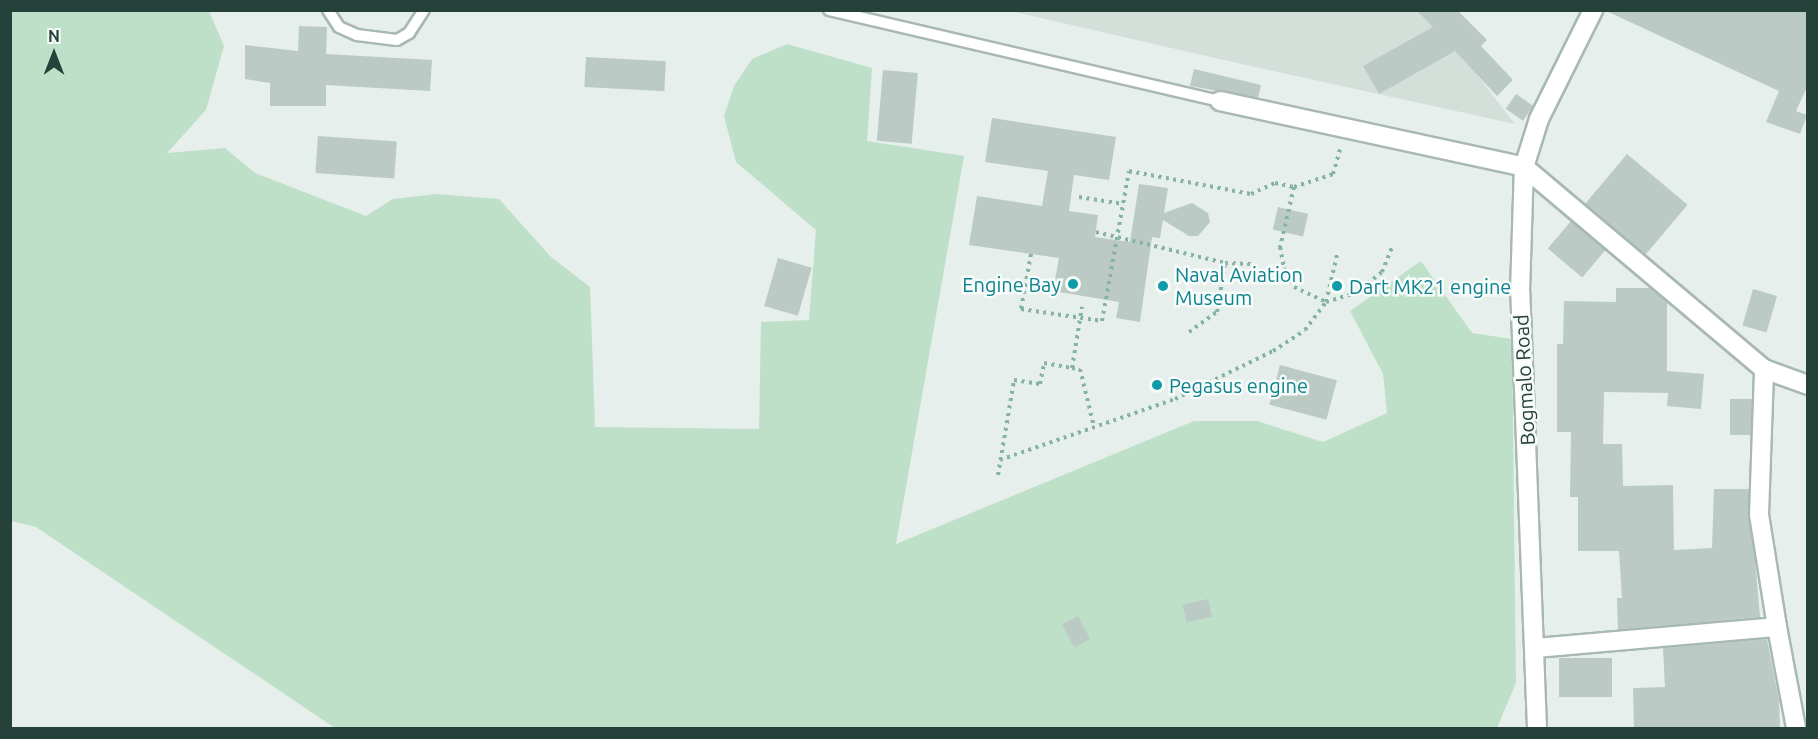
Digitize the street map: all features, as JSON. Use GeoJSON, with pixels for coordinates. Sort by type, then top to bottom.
{"type":"FeatureCollection","features":[{"type":"Feature","properties":{"kind":"street","name":"Bogmalo Road"},"geometry":{"type":"LineString","coordinates":[[1537,729],[1536,648],[1520,291],[1524,167],[1539,119],[1593,10]]}},
{"type":"Feature","properties":{"kind":"street"},"geometry":{"type":"LineString","coordinates":[[1220,101],[1524,167],[1764,369],[1808,385]]}},
{"type":"Feature","properties":{"kind":"street"},"geometry":{"type":"LineString","coordinates":[[1764,369],[1758,516],[1796,729]]}},
{"type":"Feature","properties":{"kind":"street"},"geometry":{"type":"LineString","coordinates":[[1536,648],[1777,627]]}},
{"type":"Feature","properties":{"kind":"lane"},"geometry":{"type":"LineString","coordinates":[[328,10],[339,27],[357,35],[397,39],[409,33],[424,10]]}},
{"type":"Feature","properties":{"kind":"lane"},"geometry":{"type":"LineString","coordinates":[[829,10],[1220,101]]}},
{"type":"Feature","properties":{"kind":"path"},"geometry":{"type":"LineString","coordinates":[[1030,254],[1021,309],[1102,321],[1129,171],[1251,194],[1275,183],[1294,187],[1333,174],[1346,128]]}},
{"type":"Feature","properties":{"kind":"path"},"geometry":{"type":"LineString","coordinates":[[1294,187],[1280,247],[1284,268],[1294,287],[1326,303],[1356,293],[1382,272],[1393,245]]}},
{"type":"Feature","properties":{"kind":"path"},"geometry":{"type":"LineString","coordinates":[[1079,197],[1123,204]]}},
{"type":"Feature","properties":{"kind":"path"},"geometry":{"type":"LineString","coordinates":[[1096,232],[1225,263],[1252,264]]}},
{"type":"Feature","properties":{"kind":"path"},"geometry":{"type":"LineString","coordinates":[[1000,459],[1175,399],[1273,351],[1305,330],[1326,303],[1338,251]]}},
{"type":"Feature","properties":{"kind":"path"},"geometry":{"type":"LineString","coordinates":[[1190,332],[1217,312],[1225,263]]}},
{"type":"Feature","properties":{"kind":"path"},"geometry":{"type":"LineString","coordinates":[[1072,368],[1082,307]]}},
{"type":"Feature","properties":{"kind":"path"},"geometry":{"type":"LineString","coordinates":[[998,475],[1014,380],[1040,384],[1044,363],[1080,369],[1094,427]]}},
{"type":"Feature","properties":{"kind":"shaded area"},"geometry":{"type":"Polygon","coordinates":[[[1010,11],[1428,11],[1515,124],[1237,63],[1010,11]]]}},
{"type":"Feature","properties":{"kind":"green space"},"geometry":{"type":"Polygon","coordinates":[[[11,11],[209,11],[224,46],[206,110],[167,153],[225,148],[255,173],[366,216],[393,199],[436,194],[499,199],[550,256],[590,287],[595,427],[759,429],[761,322],[809,320],[816,230],[736,162],[724,116],[734,86],[752,59],[787,44],[872,68],[867,141],[964,156],[896,544],[1194,421],[1257,421],[1323,442],[1387,413],[1383,374],[1350,311],[1421,261],[1472,333],[1512,339],[1516,683],[1497,728],[335,728],[36,527],[11,521],[11,11]]]}},
{"type":"Feature","properties":{"kind":"building"},"geometry":{"type":"Polygon","coordinates":[[[1416,10],[1457,10],[1487,40],[1481,46],[1513,80],[1497,96],[1455,51],[1379,94],[1363,66],[1433,27],[1416,10]]]}},
{"type":"Feature","properties":{"kind":"building"},"geometry":{"type":"Polygon","coordinates":[[[1604,10],[1808,10],[1808,85],[1796,111],[1807,115],[1800,134],[1766,122],[1779,91],[1604,10]]]}},
{"type":"Feature","properties":{"kind":"building"},"geometry":{"type":"Polygon","coordinates":[[[299,26],[327,27],[326,54],[432,60],[430,91],[326,85],[326,106],[270,106],[270,83],[245,79],[245,45],[298,51],[299,26]]]}},
{"type":"Feature","properties":{"kind":"building"},"geometry":{"type":"Polygon","coordinates":[[[586,57],[666,61],[664,91],[584,87],[586,57]]]}},
{"type":"Feature","properties":{"kind":"building"},"geometry":{"type":"Polygon","coordinates":[[[1194,69],[1261,85],[1258,98],[1190,86],[1194,69]]]}},
{"type":"Feature","properties":{"kind":"building"},"geometry":{"type":"Polygon","coordinates":[[[883,70],[918,73],[912,144],[877,141],[883,70]]]}},
{"type":"Feature","properties":{"kind":"building"},"geometry":{"type":"Polygon","coordinates":[[[1516,94],[1533,106],[1523,121],[1506,109],[1516,94]]]}},
{"type":"Feature","properties":{"kind":"building"},"geometry":{"type":"Polygon","coordinates":[[[992,118],[1116,137],[1109,180],[1074,175],[1069,211],[1098,215],[1095,237],[1130,242],[1139,184],[1168,188],[1164,213],[1192,203],[1208,213],[1210,222],[1198,236],[1189,236],[1163,220],[1160,238],[1152,237],[1140,322],[1116,318],[1119,302],[1053,291],[1059,258],[969,245],[977,196],[1042,206],[1048,171],[985,162],[992,118]]]}},
{"type":"Feature","properties":{"kind":"building"},"geometry":{"type":"Polygon","coordinates":[[[318,136],[397,142],[394,178],[315,173],[318,136]]]}},
{"type":"Feature","properties":{"kind":"building"},"geometry":{"type":"Polygon","coordinates":[[[1627,154],[1688,205],[1646,255],[1585,204],[1627,154]]]}},
{"type":"Feature","properties":{"kind":"building"},"geometry":{"type":"Polygon","coordinates":[[[1278,207],[1308,214],[1303,236],[1273,229],[1278,207]]]}},
{"type":"Feature","properties":{"kind":"building"},"geometry":{"type":"Polygon","coordinates":[[[1571,221],[1605,250],[1582,278],[1548,249],[1571,221]]]}},
{"type":"Feature","properties":{"kind":"building"},"geometry":{"type":"Polygon","coordinates":[[[778,258],[812,268],[798,316],[764,306],[778,258]]]}},
{"type":"Feature","properties":{"kind":"building"},"geometry":{"type":"Polygon","coordinates":[[[1616,288],[1650,288],[1667,302],[1667,371],[1704,374],[1701,409],[1667,406],[1668,393],[1604,392],[1603,444],[1622,444],[1623,486],[1673,485],[1674,550],[1712,548],[1714,489],[1749,489],[1760,617],[1618,630],[1617,598],[1622,598],[1619,551],[1578,551],[1578,497],[1570,497],[1571,432],[1557,432],[1557,344],[1563,344],[1564,301],[1616,302],[1616,288]]]}},
{"type":"Feature","properties":{"kind":"building"},"geometry":{"type":"Polygon","coordinates":[[[1753,289],[1777,296],[1767,332],[1743,326],[1753,289]]]}},
{"type":"Feature","properties":{"kind":"building"},"geometry":{"type":"Polygon","coordinates":[[[1280,365],[1337,380],[1326,420],[1269,405],[1280,365]]]}},
{"type":"Feature","properties":{"kind":"building"},"geometry":{"type":"Polygon","coordinates":[[[1730,399],[1752,399],[1752,435],[1730,435],[1730,399]]]}},
{"type":"Feature","properties":{"kind":"building"},"geometry":{"type":"Polygon","coordinates":[[[1208,599],[1212,617],[1187,622],[1183,605],[1208,599]]]}},
{"type":"Feature","properties":{"kind":"building"},"geometry":{"type":"Polygon","coordinates":[[[1078,616],[1090,639],[1074,647],[1062,624],[1078,616]]]}},
{"type":"Feature","properties":{"kind":"building"},"geometry":{"type":"Polygon","coordinates":[[[1767,639],[1779,700],[1780,729],[1634,729],[1633,688],[1665,687],[1663,648],[1767,639]]]}},
{"type":"Feature","properties":{"kind":"building"},"geometry":{"type":"Polygon","coordinates":[[[1559,658],[1612,658],[1612,697],[1559,697],[1559,658]]]}},
{"type":"Feature","properties":{"kind":"place","name":"Engine Bay"},"geometry":{"type":"Point","coordinates":[1073,284]}},
{"type":"Feature","properties":{"kind":"place","name":"Naval Aviation Museum"},"geometry":{"type":"Point","coordinates":[1163,286]}},
{"type":"Feature","properties":{"kind":"place","name":"Dart MK21 engine"},"geometry":{"type":"Point","coordinates":[1337,286]}},
{"type":"Feature","properties":{"kind":"place","name":"Pegasus engine"},"geometry":{"type":"Point","coordinates":[1157,385]}}]}
